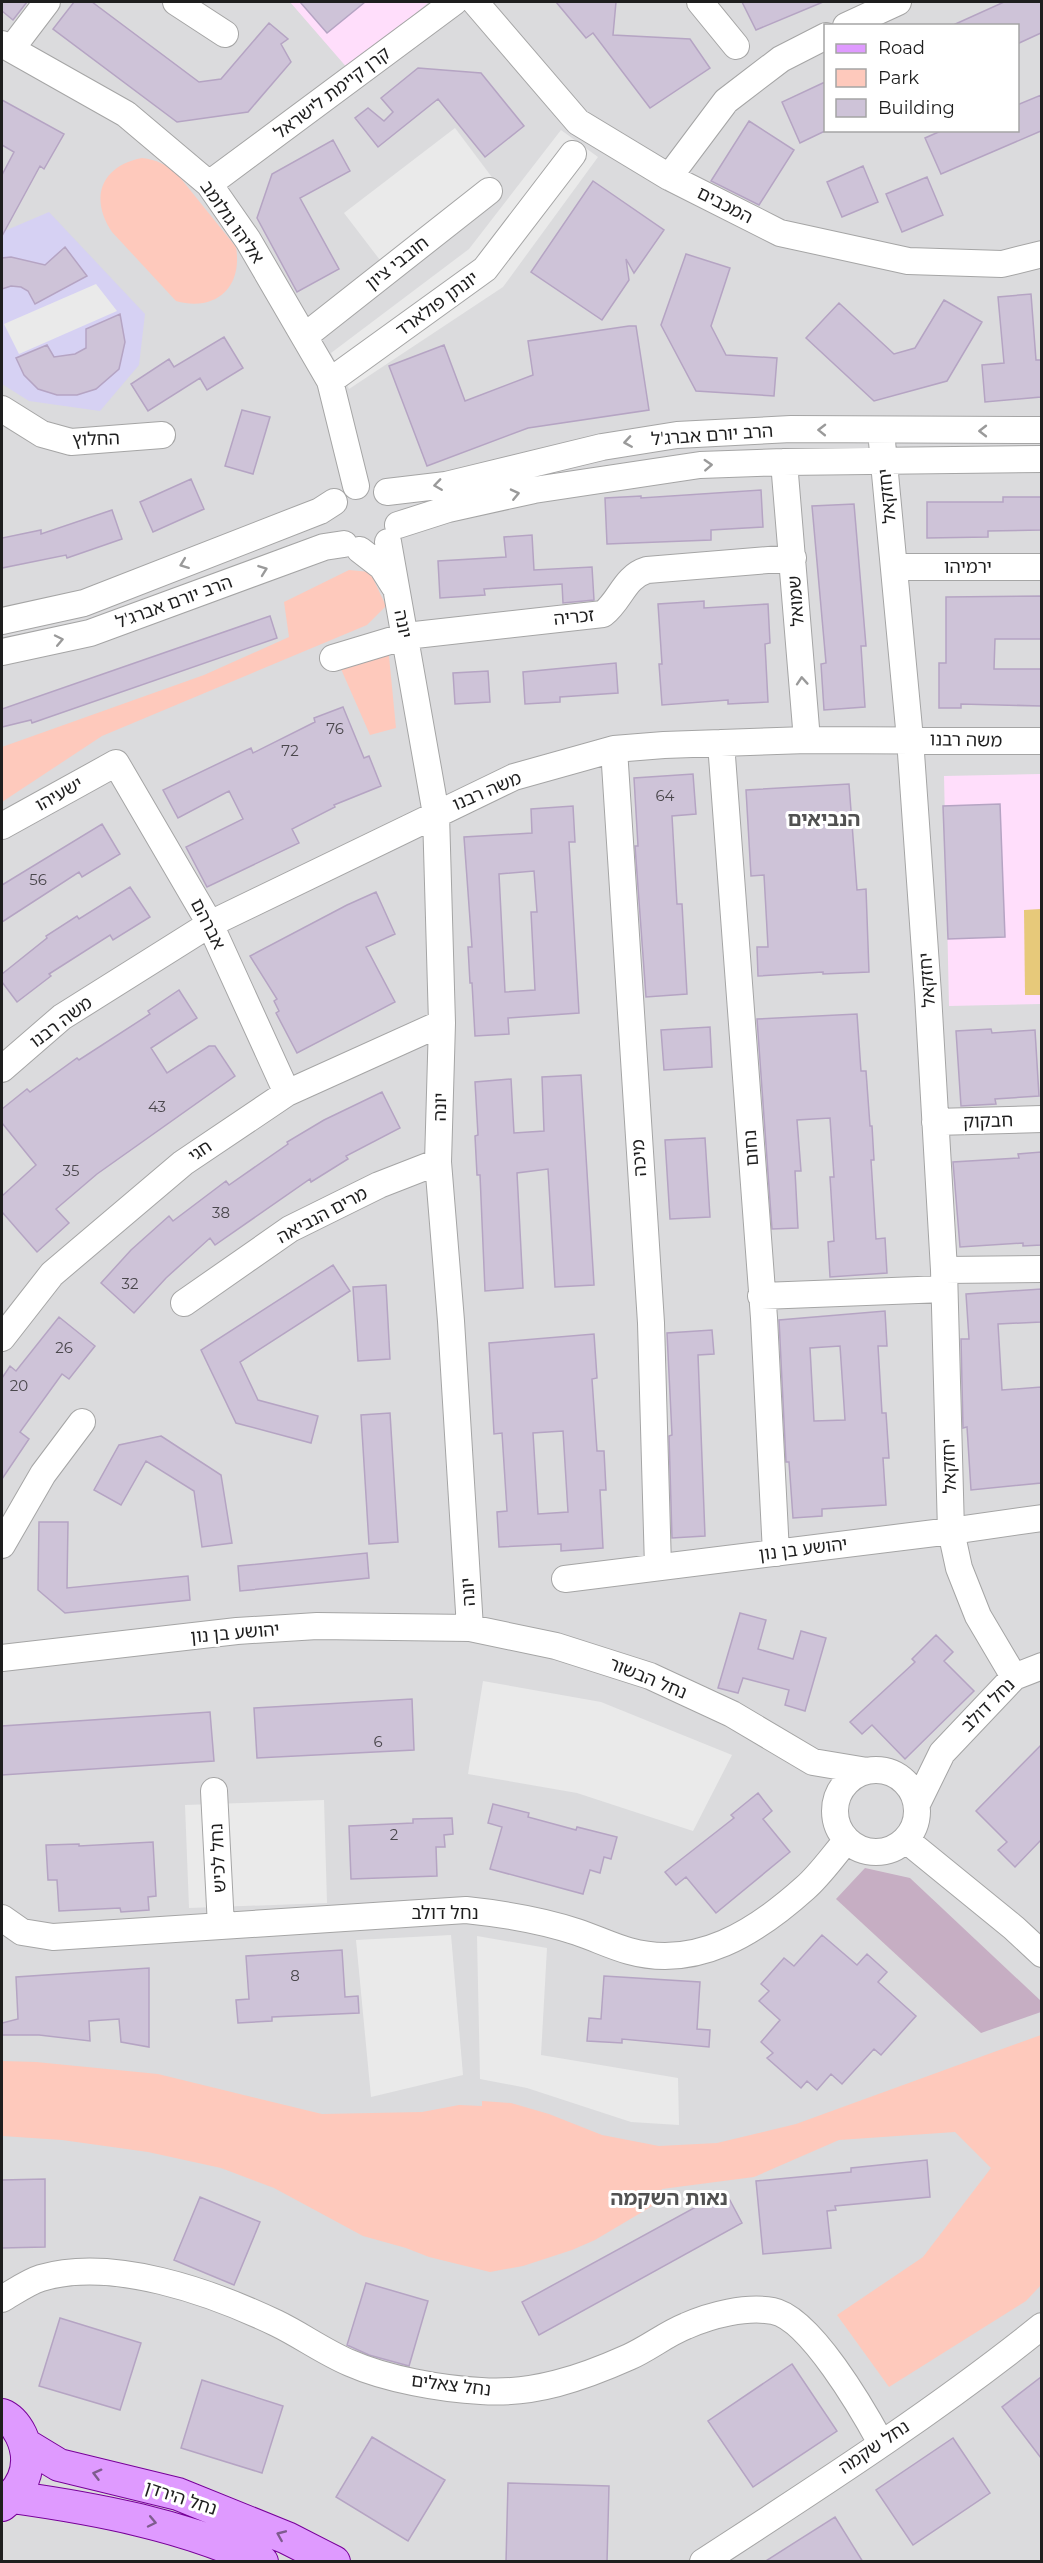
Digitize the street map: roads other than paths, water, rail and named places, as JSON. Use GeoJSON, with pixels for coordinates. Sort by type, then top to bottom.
{"type":"FeatureCollection","features":[{"type":"Feature","properties":{"kind":"main road"},"geometry":{"type":"LineString","coordinates":[[3,2411],[18,2429],[26,2445],[28,2459],[26,2473],[10,2504]]}},
{"type":"Feature","properties":{"kind":"main road","name":"נחל הירדן"},"geometry":{"type":"LineString","coordinates":[[26,2445],[59,2465],[178,2494],[287,2538],[334,2562]]}},
{"type":"Feature","properties":{"kind":"main road","name":"נחל הירדן"},"geometry":{"type":"LineString","coordinates":[[10,2504],[96,2510],[168,2526],[229,2546],[262,2562]]}},
{"type":"Feature","properties":{"kind":"street"},"geometry":{"type":"LineString","coordinates":[[7,46],[47,2]]}},
{"type":"Feature","properties":{"kind":"street"},"geometry":{"type":"LineString","coordinates":[[176,2],[225,34]]}},
{"type":"Feature","properties":{"kind":"street","name":"קרן קיימת לישראל"},"geometry":{"type":"LineString","coordinates":[[209,184],[454,2]]}},
{"type":"Feature","properties":{"kind":"street","name":"המכבים"},"geometry":{"type":"LineString","coordinates":[[475,2],[578,122],[669,177],[780,233],[908,261],[1002,264],[1018,262],[1041,254]]}},
{"type":"Feature","properties":{"kind":"street"},"geometry":{"type":"LineString","coordinates":[[700,2],[736,46]]}},
{"type":"Feature","properties":{"kind":"street"},"geometry":{"type":"LineString","coordinates":[[856,14],[898,2]]}},
{"type":"Feature","properties":{"kind":"street"},"geometry":{"type":"LineString","coordinates":[[669,177],[726,101],[781,59],[824,37]]}},
{"type":"Feature","properties":{"kind":"street","name":"אליהו גולומב"},"geometry":{"type":"LineString","coordinates":[[7,46],[126,114],[209,184],[248,240],[330,381],[356,486]]}},
{"type":"Feature","properties":{"kind":"street","name":"יונתן פולארד"},"geometry":{"type":"LineString","coordinates":[[330,381],[485,269],[573,154]]}},
{"type":"Feature","properties":{"kind":"street","name":"חובבי ציון"},"geometry":{"type":"LineString","coordinates":[[305,336],[489,191]]}},
{"type":"Feature","properties":{"kind":"street","name":"החלוץ"},"geometry":{"type":"LineString","coordinates":[[2,409],[42,434],[71,442],[162,435]]}},
{"type":"Feature","properties":{"kind":"street","name":"הרב יורם אברג'ל"},"geometry":{"type":"LineString","coordinates":[[387,492],[446,485],[569,454],[677,435],[791,429],[1041,430]]}},
{"type":"Feature","properties":{"kind":"street","name":"יחזקאל"},"geometry":{"type":"LineString","coordinates":[[881,431],[910,739],[935,1122],[944,1280],[951,1531],[959,1568],[978,1616],[1014,1677]]}},
{"type":"Feature","properties":{"kind":"street","name":"הרב יורם אברג'ל"},"geometry":{"type":"LineString","coordinates":[[393,534],[448,509],[534,490],[700,465],[1041,459]]}},
{"type":"Feature","properties":{"kind":"street","name":"שמואל"},"geometry":{"type":"LineString","coordinates":[[784,462],[807,740]]}},
{"type":"Feature","properties":{"kind":"street"},"geometry":{"type":"LineString","coordinates":[[366,484],[387,492],[396,508],[393,534],[373,550],[352,547],[335,534],[331,514],[334,502],[346,490],[366,484]]}},
{"type":"Feature","properties":{"kind":"street","name":"הרב יורם אברג'ל"},"geometry":{"type":"LineString","coordinates":[[2,621],[84,603],[321,511],[334,502]]}},
{"type":"Feature","properties":{"kind":"street","name":"יונה"},"geometry":{"type":"LineString","coordinates":[[393,534],[396,588],[436,814],[442,1023],[438,1162],[451,1321],[470,1628]]}},
{"type":"Feature","properties":{"kind":"street","name":"הרב יורם אברג'ל"},"geometry":{"type":"LineString","coordinates":[[2,652],[90,633],[324,547],[352,547]]}},
{"type":"Feature","properties":{"kind":"street","name":"יונה"},"geometry":{"type":"LineString","coordinates":[[352,547],[382,567],[396,588]]}},
{"type":"Feature","properties":{"kind":"street","name":"זכריה"},"geometry":{"type":"LineString","coordinates":[[406,636],[603,614],[614,605],[627,582],[636,573],[648,570],[793,558]]}},
{"type":"Feature","properties":{"kind":"street","name":"ירמיהו"},"geometry":{"type":"LineString","coordinates":[[894,567],[1041,567]]}},
{"type":"Feature","properties":{"kind":"street"},"geometry":{"type":"LineString","coordinates":[[333,658],[406,636]]}},
{"type":"Feature","properties":{"kind":"street","name":"משה רבנו"},"geometry":{"type":"LineString","coordinates":[[2,1069],[62,1017],[210,924],[514,777],[614,749],[807,740],[1041,741]]}},
{"type":"Feature","properties":{"kind":"street","name":"נחום"},"geometry":{"type":"LineString","coordinates":[[720,743],[761,1296],[776,1553]]}},
{"type":"Feature","properties":{"kind":"street","name":"מיכה"},"geometry":{"type":"LineString","coordinates":[[614,749],[651,1323],[658,1567]]}},
{"type":"Feature","properties":{"kind":"street","name":"ישעיהו"},"geometry":{"type":"LineString","coordinates":[[2,826],[116,763]]}},
{"type":"Feature","properties":{"kind":"street","name":"אברהם"},"geometry":{"type":"LineString","coordinates":[[116,763],[210,924],[287,1093]]}},
{"type":"Feature","properties":{"kind":"street","name":"חגי"},"geometry":{"type":"LineString","coordinates":[[2,1338],[52,1274],[183,1163],[287,1093],[442,1023]]}},
{"type":"Feature","properties":{"kind":"street","name":"חבקוק"},"geometry":{"type":"LineString","coordinates":[[935,1122],[1041,1119]]}},
{"type":"Feature","properties":{"kind":"street","name":"מרים הנביאה"},"geometry":{"type":"LineString","coordinates":[[184,1303],[290,1229],[379,1185],[438,1162]]}},
{"type":"Feature","properties":{"kind":"street"},"geometry":{"type":"LineString","coordinates":[[761,1296],[1041,1269]]}},
{"type":"Feature","properties":{"kind":"street"},"geometry":{"type":"LineString","coordinates":[[2,1545],[43,1474],[82,1422]]}},
{"type":"Feature","properties":{"kind":"street","name":"יהושע בן נון"},"geometry":{"type":"LineString","coordinates":[[565,1579],[1041,1518]]}},
{"type":"Feature","properties":{"kind":"street","name":"יהושע בן נון"},"geometry":{"type":"LineString","coordinates":[[2,1658],[225,1633],[316,1626],[470,1628]]}},
{"type":"Feature","properties":{"kind":"street","name":"נחל הבשור"},"geometry":{"type":"LineString","coordinates":[[470,1628],[556,1646],[651,1676],[732,1714],[813,1762],[867,1771]]}},
{"type":"Feature","properties":{"kind":"street","name":"נחל דולב"},"geometry":{"type":"LineString","coordinates":[[917,1804],[942,1753],[1014,1677],[1041,1666]]}},
{"type":"Feature","properties":{"kind":"street","name":"נחל דולב"},"geometry":{"type":"LineString","coordinates":[[893,1774],[942,1753]]}},
{"type":"Feature","properties":{"kind":"street","name":"נחל הבשור"},"geometry":{"type":"LineString","coordinates":[[813,1762],[836,1802]]}},
{"type":"Feature","properties":{"kind":"street"},"geometry":{"type":"LineString","coordinates":[[881,1770],[893,1774],[908,1785],[917,1804],[915,1824],[906,1840],[893,1848],[881,1852],[868,1852],[857,1848],[847,1840],[835,1820],[836,1802],[847,1782],[867,1771],[881,1770]]}},
{"type":"Feature","properties":{"kind":"street","name":"נחל לכיש"},"geometry":{"type":"LineString","coordinates":[[214,1791],[221,1926]]}},
{"type":"Feature","properties":{"kind":"street","name":"נחל דולב"},"geometry":{"type":"LineString","coordinates":[[2,1918],[22,1932],[53,1937],[466,1910],[517,1916],[576,1932],[630,1951],[674,1956],[711,1950],[753,1928],[806,1888],[847,1840]]}},
{"type":"Feature","properties":{"kind":"street"},"geometry":{"type":"LineString","coordinates":[[906,1840],[1014,1928],[1041,1954]]}},
{"type":"Feature","properties":{"kind":"street","name":"נחל צאלים"},"geometry":{"type":"LineString","coordinates":[[2,2299],[40,2278],[100,2271],[147,2276],[240,2307],[276,2323],[350,2363],[393,2378],[481,2392],[530,2390],[575,2379],[631,2356],[686,2326],[729,2312],[773,2311],[790,2317],[804,2331],[832,2366],[881,2443]]}},
{"type":"Feature","properties":{"kind":"street","name":"נחל שקמה"},"geometry":{"type":"LineString","coordinates":[[703,2562],[992,2366],[1041,2326]]}},
{"type":"Feature","properties":{"kind":"district","name":"הנביאים"},"geometry":{"type":"Point","coordinates":[824,819]}},
{"type":"Feature","properties":{"kind":"district","name":"נאות השקמה"},"geometry":{"type":"Point","coordinates":[669,2198]}}]}
